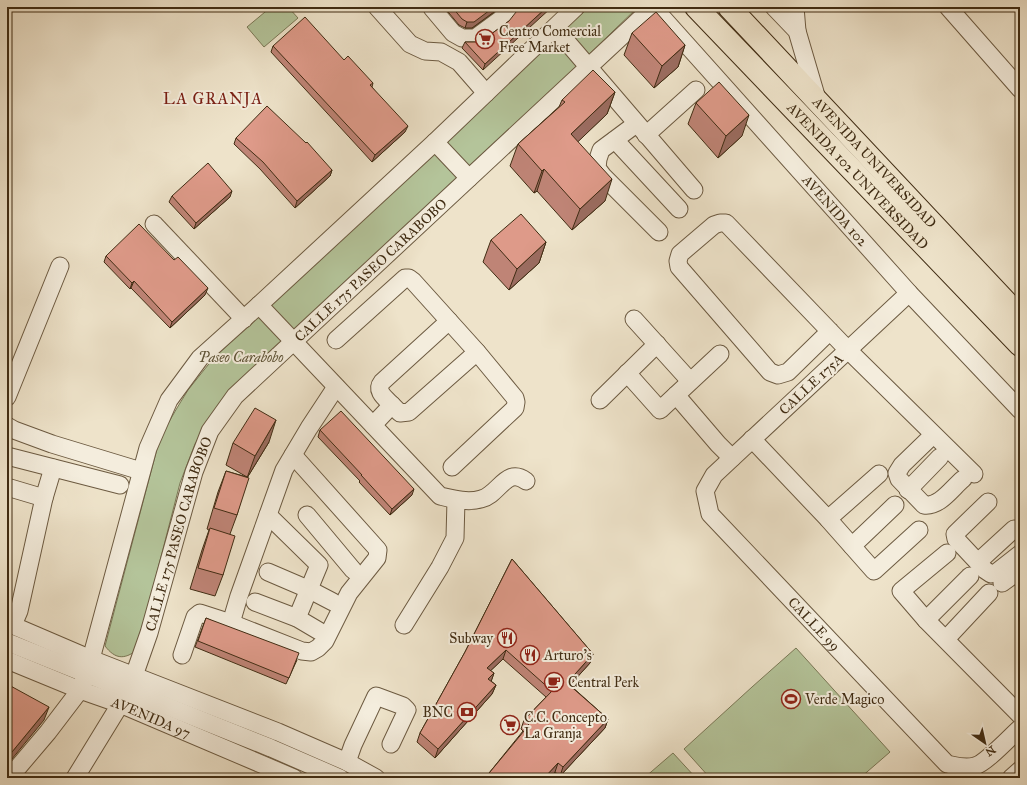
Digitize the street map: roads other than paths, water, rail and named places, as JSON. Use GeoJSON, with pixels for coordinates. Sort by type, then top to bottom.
{"type":"FeatureCollection","features":[{"type":"Feature","properties":{"kind":"main road","name":"AVENIDA 102 UNIVERSIDAD"},"geometry":{"type":"LineString","coordinates":[[696,7],[1020,346]]}},
{"type":"Feature","properties":{"kind":"main road","name":"AVENIDA UNIVERSIDAD"},"geometry":{"type":"LineString","coordinates":[[729,7],[1020,317]]}},
{"type":"Feature","properties":{"kind":"street"},"geometry":{"type":"LineString","coordinates":[[377,7],[410,44],[425,51],[442,52],[459,62],[486,93]]}},
{"type":"Feature","properties":{"kind":"street"},"geometry":{"type":"LineString","coordinates":[[432,8],[453,33],[462,38],[475,38],[501,19],[511,7]]}},
{"type":"Feature","properties":{"kind":"street"},"geometry":{"type":"LineString","coordinates":[[9,778],[48,732],[80,690],[89,667],[148,448],[169,400],[200,358],[434,142],[576,7]]}},
{"type":"Feature","properties":{"kind":"street","name":"CALLE 175 PASEO CARABOBO"},"geometry":{"type":"LineString","coordinates":[[75,778],[127,690],[149,633],[194,472],[210,431],[235,396],[653,7]]}},
{"type":"Feature","properties":{"kind":"street","name":"AVENIDA 102"},"geometry":{"type":"LineString","coordinates":[[653,7],[909,293],[1020,410]]}},
{"type":"Feature","properties":{"kind":"street"},"geometry":{"type":"LineString","coordinates":[[774,7],[797,31]]}},
{"type":"Feature","properties":{"kind":"street"},"geometry":{"type":"LineString","coordinates":[[796,7],[797,31],[818,101]]}},
{"type":"Feature","properties":{"kind":"street"},"geometry":{"type":"LineString","coordinates":[[948,7],[1020,89]]}},
{"type":"Feature","properties":{"kind":"street"},"geometry":{"type":"LineString","coordinates":[[555,28],[694,190]]}},
{"type":"Feature","properties":{"kind":"street"},"geometry":{"type":"LineString","coordinates":[[659,232],[602,176],[597,168],[598,160],[601,150],[615,140],[641,129],[696,90]]}},
{"type":"Feature","properties":{"kind":"street"},"geometry":{"type":"LineString","coordinates":[[615,140],[679,209]]}},
{"type":"Feature","properties":{"kind":"street"},"geometry":{"type":"LineString","coordinates":[[434,142],[469,178]]}},
{"type":"Feature","properties":{"kind":"street"},"geometry":{"type":"LineString","coordinates":[[830,331],[788,372],[778,375],[770,372],[679,268],[678,261],[680,254],[714,226],[720,223],[726,223],[830,331],[848,350],[933,434],[968,476],[936,503],[930,506],[924,505],[908,490],[899,479],[897,473],[902,465],[933,434]]}},
{"type":"Feature","properties":{"kind":"street"},"geometry":{"type":"LineString","coordinates":[[154,224],[244,319]]}},
{"type":"Feature","properties":{"kind":"street"},"geometry":{"type":"LineString","coordinates":[[7,397],[60,266]]}},
{"type":"Feature","properties":{"kind":"street"},"geometry":{"type":"LineString","coordinates":[[336,340],[405,278],[409,278],[413,281],[477,352],[515,398],[516,402],[515,408],[452,467]]}},
{"type":"Feature","properties":{"kind":"street","name":"CALLE 175A"},"geometry":{"type":"LineString","coordinates":[[714,475],[909,293]]}},
{"type":"Feature","properties":{"kind":"street"},"geometry":{"type":"LineString","coordinates":[[259,305],[373,425],[448,498],[455,538],[440,567],[404,625]]}},
{"type":"Feature","properties":{"kind":"street"},"geometry":{"type":"LineString","coordinates":[[634,319],[690,381]]}},
{"type":"Feature","properties":{"kind":"street"},"geometry":{"type":"LineString","coordinates":[[449,321],[382,382],[379,386],[379,391],[400,413],[409,412],[477,352]]}},
{"type":"Feature","properties":{"kind":"street"},"geometry":{"type":"LineString","coordinates":[[600,400],[657,344]]}},
{"type":"Feature","properties":{"kind":"street"},"geometry":{"type":"LineString","coordinates":[[627,373],[660,410],[720,354]]}},
{"type":"Feature","properties":{"kind":"street"},"geometry":{"type":"LineString","coordinates":[[231,623],[239,596],[284,470],[336,387]]}},
{"type":"Feature","properties":{"kind":"street"},"geometry":{"type":"LineString","coordinates":[[676,395],[732,458]]}},
{"type":"Feature","properties":{"kind":"street"},"geometry":{"type":"LineString","coordinates":[[373,425],[392,405]]}},
{"type":"Feature","properties":{"kind":"street"},"geometry":{"type":"LineString","coordinates":[[7,426],[52,444],[142,471]]}},
{"type":"Feature","properties":{"kind":"street"},"geometry":{"type":"LineString","coordinates":[[752,439],[828,519],[874,571],[919,530]]}},
{"type":"Feature","properties":{"kind":"street"},"geometry":{"type":"LineString","coordinates":[[182,654],[194,617],[200,613],[231,623],[302,651],[311,652],[325,641],[349,593],[378,558],[378,550],[293,455]]}},
{"type":"Feature","properties":{"kind":"street"},"geometry":{"type":"LineString","coordinates":[[7,456],[120,485]]}},
{"type":"Feature","properties":{"kind":"street"},"geometry":{"type":"LineString","coordinates":[[908,490],[940,457]]}},
{"type":"Feature","properties":{"kind":"street"},"geometry":{"type":"LineString","coordinates":[[53,468],[44,498],[19,611],[10,624],[89,667],[127,690],[340,778]]}},
{"type":"Feature","properties":{"kind":"street"},"geometry":{"type":"LineString","coordinates":[[828,519],[879,474]]}},
{"type":"Feature","properties":{"kind":"street","name":"CALLE 99"},"geometry":{"type":"LineString","coordinates":[[714,475],[705,491],[710,514],[947,764],[962,767],[975,766],[987,758],[1020,728]]}},
{"type":"Feature","properties":{"kind":"street"},"geometry":{"type":"LineString","coordinates":[[448,498],[482,499],[489,496],[508,479],[514,476],[520,477],[526,481]]}},
{"type":"Feature","properties":{"kind":"street"},"geometry":{"type":"LineString","coordinates":[[7,487],[44,498]]}},
{"type":"Feature","properties":{"kind":"street"},"geometry":{"type":"LineString","coordinates":[[974,569],[956,539],[955,534],[988,502]]}},
{"type":"Feature","properties":{"kind":"street"},"geometry":{"type":"LineString","coordinates":[[852,546],[895,505]]}},
{"type":"Feature","properties":{"kind":"street"},"geometry":{"type":"LineString","coordinates":[[268,515],[319,565]]}},
{"type":"Feature","properties":{"kind":"street"},"geometry":{"type":"LineString","coordinates":[[307,516],[353,570]]}},
{"type":"Feature","properties":{"kind":"street"},"geometry":{"type":"LineString","coordinates":[[926,620],[1014,529]]}},
{"type":"Feature","properties":{"kind":"street"},"geometry":{"type":"LineString","coordinates":[[297,618],[310,590],[319,565],[333,547]]}},
{"type":"Feature","properties":{"kind":"street"},"geometry":{"type":"LineString","coordinates":[[947,553],[901,591],[926,620],[1020,715]]}},
{"type":"Feature","properties":{"kind":"street"},"geometry":{"type":"LineString","coordinates":[[974,569],[985,570],[991,574],[997,572],[1020,554]]}},
{"type":"Feature","properties":{"kind":"street"},"geometry":{"type":"LineString","coordinates":[[946,639],[996,588],[1020,570]]}},
{"type":"Feature","properties":{"kind":"street"},"geometry":{"type":"LineString","coordinates":[[268,572],[310,590],[333,602]]}},
{"type":"Feature","properties":{"kind":"street"},"geometry":{"type":"LineString","coordinates":[[255,602],[297,618],[319,630]]}},
{"type":"Feature","properties":{"kind":"street"},"geometry":{"type":"LineString","coordinates":[[7,642],[89,667]]}},
{"type":"Feature","properties":{"kind":"street","name":"AVENIDA 97"},"geometry":{"type":"LineString","coordinates":[[7,660],[80,690],[127,690],[294,778]]}},
{"type":"Feature","properties":{"kind":"street"},"geometry":{"type":"LineString","coordinates":[[127,690],[278,732],[347,762],[376,778]]}},
{"type":"Feature","properties":{"kind":"street"},"geometry":{"type":"LineString","coordinates":[[347,762],[353,745],[376,696],[403,706],[407,710],[392,744]]}},
{"type":"Feature","properties":{"kind":"street"},"geometry":{"type":"LineString","coordinates":[[1011,778],[1020,770]]}},
{"type":"Feature","properties":{"kind":"place","name":"Centro Comercial Free Market"},"geometry":{"type":"Point","coordinates":[485,39]}},
{"type":"Feature","properties":{"kind":"place","name":"Subway"},"geometry":{"type":"Point","coordinates":[507,638]}},
{"type":"Feature","properties":{"kind":"place","name":"Arturo's"},"geometry":{"type":"Point","coordinates":[530,655]}},
{"type":"Feature","properties":{"kind":"place","name":"Central Perk"},"geometry":{"type":"Point","coordinates":[554,682]}},
{"type":"Feature","properties":{"kind":"place","name":"Verde Magico"},"geometry":{"type":"Point","coordinates":[791,699]}},
{"type":"Feature","properties":{"kind":"place","name":"BNC"},"geometry":{"type":"Point","coordinates":[467,712]}},
{"type":"Feature","properties":{"kind":"place","name":"C.C. Concepto La Granja"},"geometry":{"type":"Point","coordinates":[510,725]}},
{"type":"Feature","properties":{"kind":"district","name":"LA GRANJA"},"geometry":{"type":"Point","coordinates":[213,98]}},
{"type":"Feature","properties":{"kind":"park label","name":"Paseo Carabobo"},"geometry":{"type":"Point","coordinates":[241,357]}}]}
